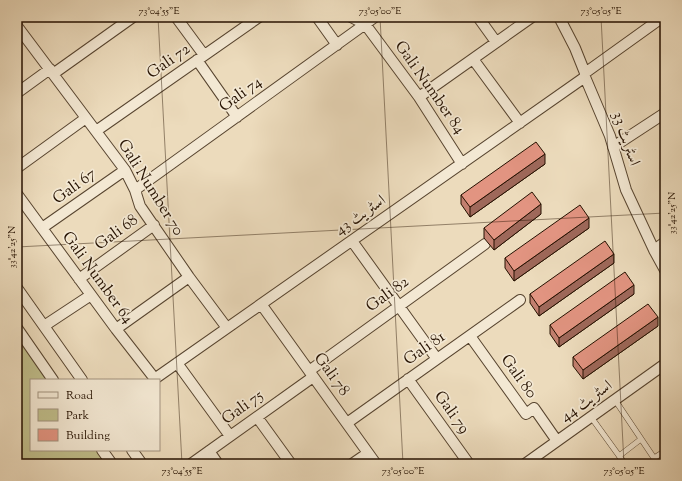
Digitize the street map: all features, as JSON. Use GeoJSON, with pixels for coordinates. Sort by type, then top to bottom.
{"type":"FeatureCollection","features":[{"type":"Feature","properties":{"kind":"street"},"geometry":{"type":"LineString","coordinates":[[17,93],[133,17]]}},
{"type":"Feature","properties":{"kind":"street"},"geometry":{"type":"LineString","coordinates":[[176,17],[237,117]]}},
{"type":"Feature","properties":{"kind":"street","name":"Gali 72"},"geometry":{"type":"LineString","coordinates":[[96,131],[259,17]]}},
{"type":"Feature","properties":{"kind":"street"},"geometry":{"type":"LineString","coordinates":[[317,17],[336,45]]}},
{"type":"Feature","properties":{"kind":"street","name":"Gali Number 84"},"geometry":{"type":"LineString","coordinates":[[351,17],[365,24],[419,97],[462,164]]}},
{"type":"Feature","properties":{"kind":"street","name":"Gali 74"},"geometry":{"type":"LineString","coordinates":[[135,190],[375,17]]}},
{"type":"Feature","properties":{"kind":"street"},"geometry":{"type":"LineString","coordinates":[[478,17],[496,42]]}},
{"type":"Feature","properties":{"kind":"street"},"geometry":{"type":"LineString","coordinates":[[419,97],[532,17]]}},
{"type":"Feature","properties":{"kind":"street","name":"اسٹریٹ 33"},"geometry":{"type":"LineString","coordinates":[[559,17],[575,48],[610,136],[626,190],[665,270]]}},
{"type":"Feature","properties":{"kind":"street","name":"اسٹریٹ 43"},"geometry":{"type":"LineString","coordinates":[[155,379],[520,123],[663,17]]}},
{"type":"Feature","properties":{"kind":"street","name":"Gali Number 70"},"geometry":{"type":"LineString","coordinates":[[17,26],[125,170],[135,190],[140,206],[189,277],[227,328]]}},
{"type":"Feature","properties":{"kind":"street"},"geometry":{"type":"LineString","coordinates":[[473,59],[520,123]]}},
{"type":"Feature","properties":{"kind":"street"},"geometry":{"type":"LineString","coordinates":[[613,147],[665,113]]}},
{"type":"Feature","properties":{"kind":"street"},"geometry":{"type":"LineString","coordinates":[[17,168],[86,118]]}},
{"type":"Feature","properties":{"kind":"street","name":"Gali 67"},"geometry":{"type":"LineString","coordinates":[[42,228],[125,170]]}},
{"type":"Feature","properties":{"kind":"street","name":"Gali Number 64"},"geometry":{"type":"LineString","coordinates":[[17,194],[153,379]]}},
{"type":"Feature","properties":{"kind":"street","name":"Gali 68"},"geometry":{"type":"LineString","coordinates":[[79,279],[154,225]]}},
{"type":"Feature","properties":{"kind":"street"},"geometry":{"type":"LineString","coordinates":[[352,241],[437,359]]}},
{"type":"Feature","properties":{"kind":"street"},"geometry":{"type":"LineString","coordinates":[[654,250],[665,242]]}},
{"type":"Feature","properties":{"kind":"street","name":"Gali 82"},"geometry":{"type":"LineString","coordinates":[[311,374],[399,306],[485,244]]}},
{"type":"Feature","properties":{"kind":"street"},"geometry":{"type":"LineString","coordinates":[[116,329],[189,277]]}},
{"type":"Feature","properties":{"kind":"street"},"geometry":{"type":"LineString","coordinates":[[17,288],[81,379]]}},
{"type":"Feature","properties":{"kind":"street"},"geometry":{"type":"LineString","coordinates":[[44,326],[91,295]]}},
{"type":"Feature","properties":{"kind":"street","name":"Gali 81"},"geometry":{"type":"LineString","coordinates":[[347,424],[520,300]]}},
{"type":"Feature","properties":{"kind":"street","name":"Gali 78"},"geometry":{"type":"LineString","coordinates":[[261,304],[376,464]]}},
{"type":"Feature","properties":{"kind":"street"},"geometry":{"type":"LineString","coordinates":[[17,328],[52,379]]}},
{"type":"Feature","properties":{"kind":"street","name":"Gali 80"},"geometry":{"type":"LineString","coordinates":[[470,336],[526,414],[534,408],[557,441]]}},
{"type":"Feature","properties":{"kind":"street"},"geometry":{"type":"LineString","coordinates":[[177,363],[230,436]]}},
{"type":"Feature","properties":{"kind":"street","name":"اسٹریٹ 44"},"geometry":{"type":"LineString","coordinates":[[526,464],[665,364]]}},
{"type":"Feature","properties":{"kind":"street","name":"Gali 75"},"geometry":{"type":"LineString","coordinates":[[190,464],[257,417],[311,374]]}},
{"type":"Feature","properties":{"kind":"street","name":"Gali 79"},"geometry":{"type":"LineString","coordinates":[[408,379],[469,464]]}},
{"type":"Feature","properties":{"kind":"street"},"geometry":{"type":"LineString","coordinates":[[257,417],[291,464]]}},
{"type":"Feature","properties":{"kind":"street"},"geometry":{"type":"LineString","coordinates":[[103,451],[112,464]]}},
{"type":"Feature","properties":{"kind":"street"},"geometry":{"type":"LineString","coordinates":[[133,451],[142,464]]}},
{"type":"Feature","properties":{"kind":"street"},"geometry":{"type":"LineString","coordinates":[[209,451],[218,464]]}},
{"type":"Feature","properties":{"kind":"street"},"geometry":{"type":"LineString","coordinates":[[352,464],[368,453]]}},
{"type":"Feature","properties":{"kind":"lane"},"geometry":{"type":"LineString","coordinates":[[614,400],[658,464]]}},
{"type":"Feature","properties":{"kind":"lane"},"geometry":{"type":"LineString","coordinates":[[591,417],[625,464]]}},
{"type":"Feature","properties":{"kind":"lane"},"geometry":{"type":"LineString","coordinates":[[619,456],[641,439]]}},
{"type":"Feature","properties":{"kind":"lane"},"geometry":{"type":"LineString","coordinates":[[654,458],[665,451]]}},
{"type":"Feature","properties":{"kind":"green space"},"geometry":{"type":"Polygon","coordinates":[[[17,331],[49,379],[30,379],[30,451],[98,451],[106,464],[17,464],[17,331]]]}},
{"type":"Feature","properties":{"kind":"building"},"geometry":{"type":"Polygon","coordinates":[[[536,142],[545,154],[470,207],[461,195],[536,142]]]}},
{"type":"Feature","properties":{"kind":"building"},"geometry":{"type":"Polygon","coordinates":[[[532,192],[541,204],[494,240],[484,228],[532,192]]]}},
{"type":"Feature","properties":{"kind":"building"},"geometry":{"type":"Polygon","coordinates":[[[580,205],[589,218],[514,271],[505,258],[580,205]]]}},
{"type":"Feature","properties":{"kind":"building"},"geometry":{"type":"Polygon","coordinates":[[[605,241],[614,254],[539,307],[530,294],[605,241]]]}},
{"type":"Feature","properties":{"kind":"building"},"geometry":{"type":"Polygon","coordinates":[[[625,272],[634,285],[559,338],[550,325],[625,272]]]}},
{"type":"Feature","properties":{"kind":"building"},"geometry":{"type":"Polygon","coordinates":[[[648,304],[658,317],[583,370],[573,357],[648,304]]]}}]}
